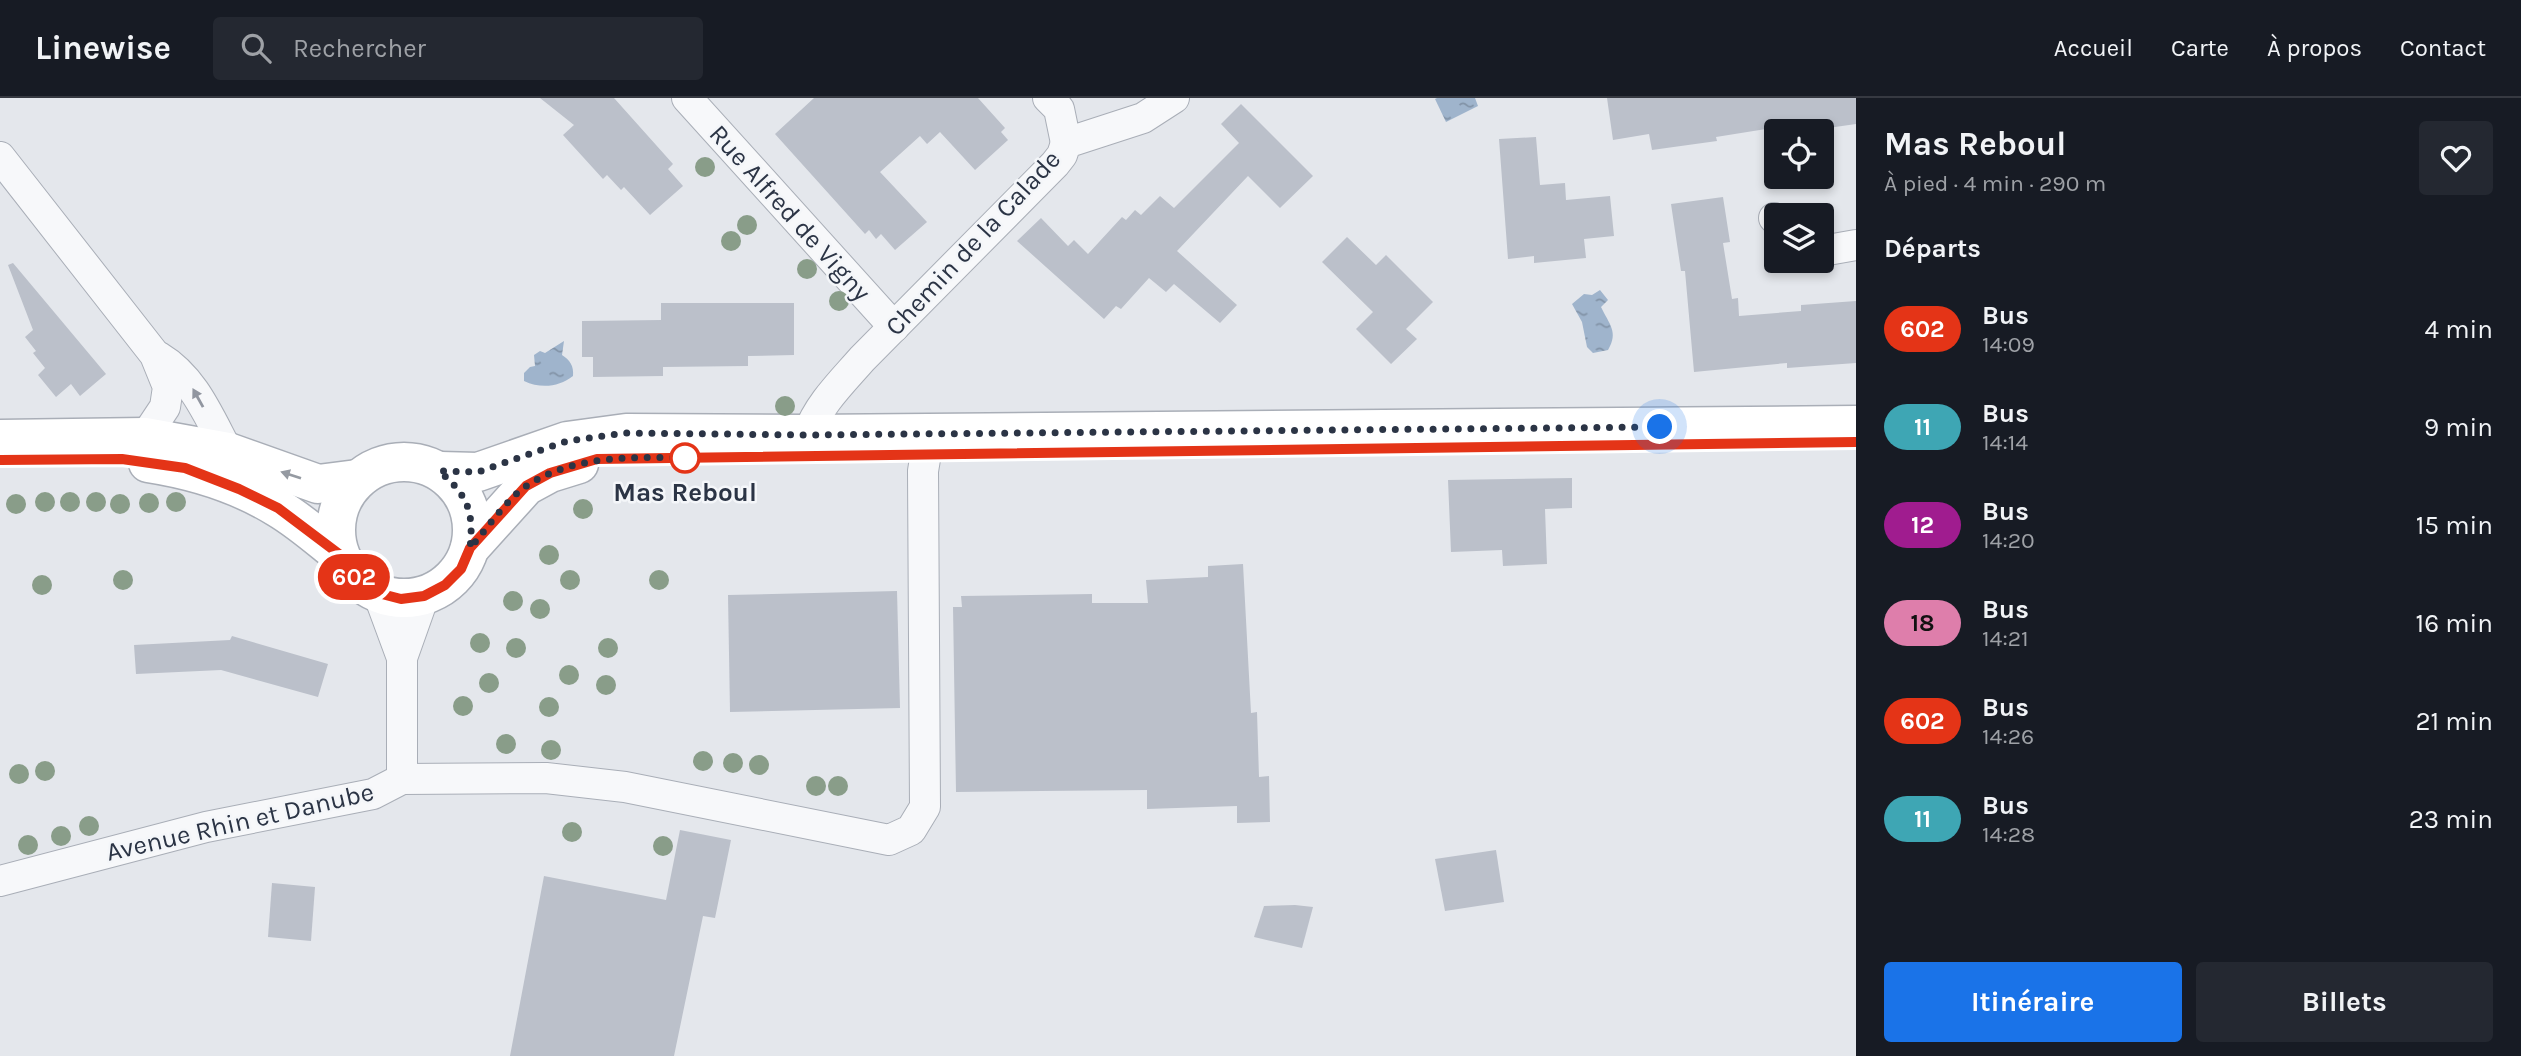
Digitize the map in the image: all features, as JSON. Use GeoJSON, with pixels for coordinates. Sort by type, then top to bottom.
{"type":"FeatureCollection","features":[{"type":"Feature","properties":{"kind":"main road"},"geometry":{"type":"LineString","coordinates":[[439,471],[478,472],[567,441],[626,433],[808,435],[1856,425]]}},
{"type":"Feature","properties":{"kind":"main road"},"geometry":{"type":"LineString","coordinates":[[0,439],[145,437],[228,452],[318,484],[357,479]]}},
{"type":"Feature","properties":{"kind":"main road"},"geometry":{"type":"LineString","coordinates":[[470,548],[526,486],[550,473],[597,459],[1856,442]]}},
{"type":"Feature","properties":{"kind":"main road"},"geometry":{"type":"LineString","coordinates":[[0,460],[122,459],[185,468],[278,508],[339,554]]}},
{"type":"Feature","properties":{"kind":"main road"},"geometry":{"type":"LineString","coordinates":[[397,461],[419,462],[439,471],[456,485],[468,504],[473,526],[470,548],[461,569],[445,585],[424,596],[401,599],[378,593],[362,584],[348,571],[339,554],[335,534],[337,513],[344,494],[357,479],[376,466],[397,461]]}},
{"type":"Feature","properties":{"kind":"street","name":"Rue Alfred de Vigny"},"geometry":{"type":"LineString","coordinates":[[687,98],[894,327]]}},
{"type":"Feature","properties":{"kind":"street"},"geometry":{"type":"LineString","coordinates":[[1048,98],[1059,109],[1066,143]]}},
{"type":"Feature","properties":{"kind":"street","name":"Chemin de la Calade"},"geometry":{"type":"LineString","coordinates":[[808,435],[812,423],[832,393],[1055,164],[1066,143],[1143,118],[1174,98]]}},
{"type":"Feature","properties":{"kind":"street"},"geometry":{"type":"LineString","coordinates":[[0,157],[155,355],[168,387],[165,407],[145,437]]}},
{"type":"Feature","properties":{"kind":"street"},"geometry":{"type":"LineString","coordinates":[[1834,249],[1856,245]]}},
{"type":"Feature","properties":{"kind":"street"},"geometry":{"type":"LineString","coordinates":[[155,355],[173,366],[193,388],[228,452]]}},
{"type":"Feature","properties":{"kind":"street"},"geometry":{"type":"LineString","coordinates":[[402,779],[547,778],[625,787],[889,840],[911,830],[925,807],[923,471],[926,453]]}},
{"type":"Feature","properties":{"kind":"street","name":"Avenue Rhin et Danube"},"geometry":{"type":"LineString","coordinates":[[378,593],[402,658]]}},
{"type":"Feature","properties":{"kind":"street","name":"Avenue Rhin et Danube"},"geometry":{"type":"LineString","coordinates":[[0,881],[206,827],[373,794],[402,779],[402,658],[424,596]]}},
{"type":"Feature","properties":{"kind":"water"},"geometry":{"type":"Polygon","coordinates":[[[1475,98],[1478,106],[1446,122],[1435,99],[1475,98]]]}},
{"type":"Feature","properties":{"kind":"water"},"geometry":{"type":"Polygon","coordinates":[[[1600,290],[1608,300],[1601,307],[1612,328],[1613,338],[1608,350],[1593,353],[1587,347],[1582,322],[1572,304],[1584,294],[1592,295],[1600,290]]]}},
{"type":"Feature","properties":{"kind":"water"},"geometry":{"type":"Polygon","coordinates":[[[564,341],[562,355],[571,364],[573,376],[550,386],[524,381],[524,373],[535,366],[534,355],[540,351],[545,353],[564,341]]]}},
{"type":"Feature","properties":{"kind":"building"},"geometry":{"type":"Polygon","coordinates":[[[540,98],[614,98],[673,164],[668,169],[683,186],[650,215],[624,187],[621,190],[607,175],[603,179],[563,135],[574,125],[540,98]]]}},
{"type":"Feature","properties":{"kind":"building"},"geometry":{"type":"Polygon","coordinates":[[[814,98],[978,98],[1005,128],[1001,132],[1008,140],[975,170],[940,132],[927,144],[920,136],[880,172],[927,222],[895,250],[881,234],[876,239],[869,230],[865,234],[775,134],[814,98]]]}},
{"type":"Feature","properties":{"kind":"building"},"geometry":{"type":"Polygon","coordinates":[[[1607,98],[1856,98],[1856,124],[1834,127],[1834,119],[1764,119],[1764,129],[1716,137],[1717,141],[1652,150],[1649,134],[1613,140],[1607,98]]]}},
{"type":"Feature","properties":{"kind":"building"},"geometry":{"type":"Polygon","coordinates":[[[1241,104],[1313,176],[1280,208],[1248,176],[1177,251],[1237,305],[1220,323],[1174,284],[1166,292],[1149,278],[1121,309],[1116,306],[1104,319],[1017,241],[1041,218],[1068,246],[1074,240],[1088,254],[1122,217],[1126,220],[1135,210],[1141,215],[1160,196],[1174,208],[1239,143],[1221,124],[1241,104]]]}},
{"type":"Feature","properties":{"kind":"building"},"geometry":{"type":"Polygon","coordinates":[[[1536,137],[1540,185],[1565,183],[1566,200],[1610,196],[1614,236],[1584,239],[1586,258],[1534,263],[1534,256],[1508,259],[1499,139],[1536,137]]]}},
{"type":"Feature","properties":{"kind":"building"},"geometry":{"type":"Polygon","coordinates":[[[1723,197],[1730,242],[1723,243],[1732,299],[1738,298],[1739,316],[1801,311],[1801,305],[1856,301],[1856,363],[1787,368],[1787,363],[1694,372],[1685,271],[1681,271],[1671,204],[1723,197]]]}},
{"type":"Feature","properties":{"kind":"building"},"geometry":{"type":"Polygon","coordinates":[[[1347,237],[1376,265],[1386,255],[1433,302],[1406,329],[1417,339],[1391,364],[1356,329],[1373,312],[1322,262],[1347,237]]]}},
{"type":"Feature","properties":{"kind":"building"},"geometry":{"type":"Polygon","coordinates":[[[13,263],[106,374],[80,396],[71,384],[56,397],[38,375],[45,368],[25,337],[33,330],[8,265],[13,263]]]}},
{"type":"Feature","properties":{"kind":"building"},"geometry":{"type":"Polygon","coordinates":[[[661,303],[794,303],[794,355],[748,356],[748,366],[663,367],[663,376],[593,377],[593,357],[582,357],[582,321],[661,320],[661,303]]]}},
{"type":"Feature","properties":{"kind":"building"},"geometry":{"type":"Polygon","coordinates":[[[1572,478],[1572,508],[1545,509],[1547,564],[1503,566],[1502,550],[1451,552],[1448,480],[1572,478]]]}},
{"type":"Feature","properties":{"kind":"building"},"geometry":{"type":"Polygon","coordinates":[[[1243,564],[1251,713],[1257,712],[1259,777],[1269,776],[1270,822],[1237,823],[1237,806],[1147,809],[1147,790],[956,792],[953,607],[962,607],[961,596],[1092,594],[1092,603],[1148,603],[1146,580],[1208,577],[1208,566],[1243,564]]]}},
{"type":"Feature","properties":{"kind":"building"},"geometry":{"type":"Polygon","coordinates":[[[897,591],[900,708],[730,712],[728,595],[897,591]]]}},
{"type":"Feature","properties":{"kind":"building"},"geometry":{"type":"Polygon","coordinates":[[[232,636],[328,664],[318,697],[221,670],[136,674],[134,645],[230,640],[232,636]]]}},
{"type":"Feature","properties":{"kind":"building"},"geometry":{"type":"Polygon","coordinates":[[[680,830],[731,840],[715,918],[703,916],[674,1056],[510,1056],[544,876],[666,900],[680,830]]]}},
{"type":"Feature","properties":{"kind":"building"},"geometry":{"type":"Polygon","coordinates":[[[1496,850],[1504,902],[1445,911],[1435,859],[1496,850]]]}},
{"type":"Feature","properties":{"kind":"building"},"geometry":{"type":"Polygon","coordinates":[[[272,883],[315,887],[311,941],[268,937],[272,883]]]}},
{"type":"Feature","properties":{"kind":"building"},"geometry":{"type":"Polygon","coordinates":[[[1264,906],[1313,907],[1302,948],[1254,937],[1264,906]]]}},
{"type":"Feature","properties":{"kind":"bus line","name":"602"},"geometry":{"type":"LineString","coordinates":[[0,460],[122,459],[185,468],[278,508],[339,554],[348,571],[362,584],[378,593],[401,599],[424,596],[445,585],[461,569],[470,548],[526,486],[550,473],[597,459],[1856,442]]}},
{"type":"Feature","properties":{"kind":"place","name":"Mas Reboul"},"geometry":{"type":"Point","coordinates":[685,458]}},
{"type":"Feature","properties":{"kind":"route"},"geometry":{"type":"LineString","coordinates":[[685,458],[597,459],[550,473],[526,486],[470,548],[473,526],[468,504],[456,485],[439,471],[478,472],[567,441],[626,433],[808,435],[1660,427]]}}]}
